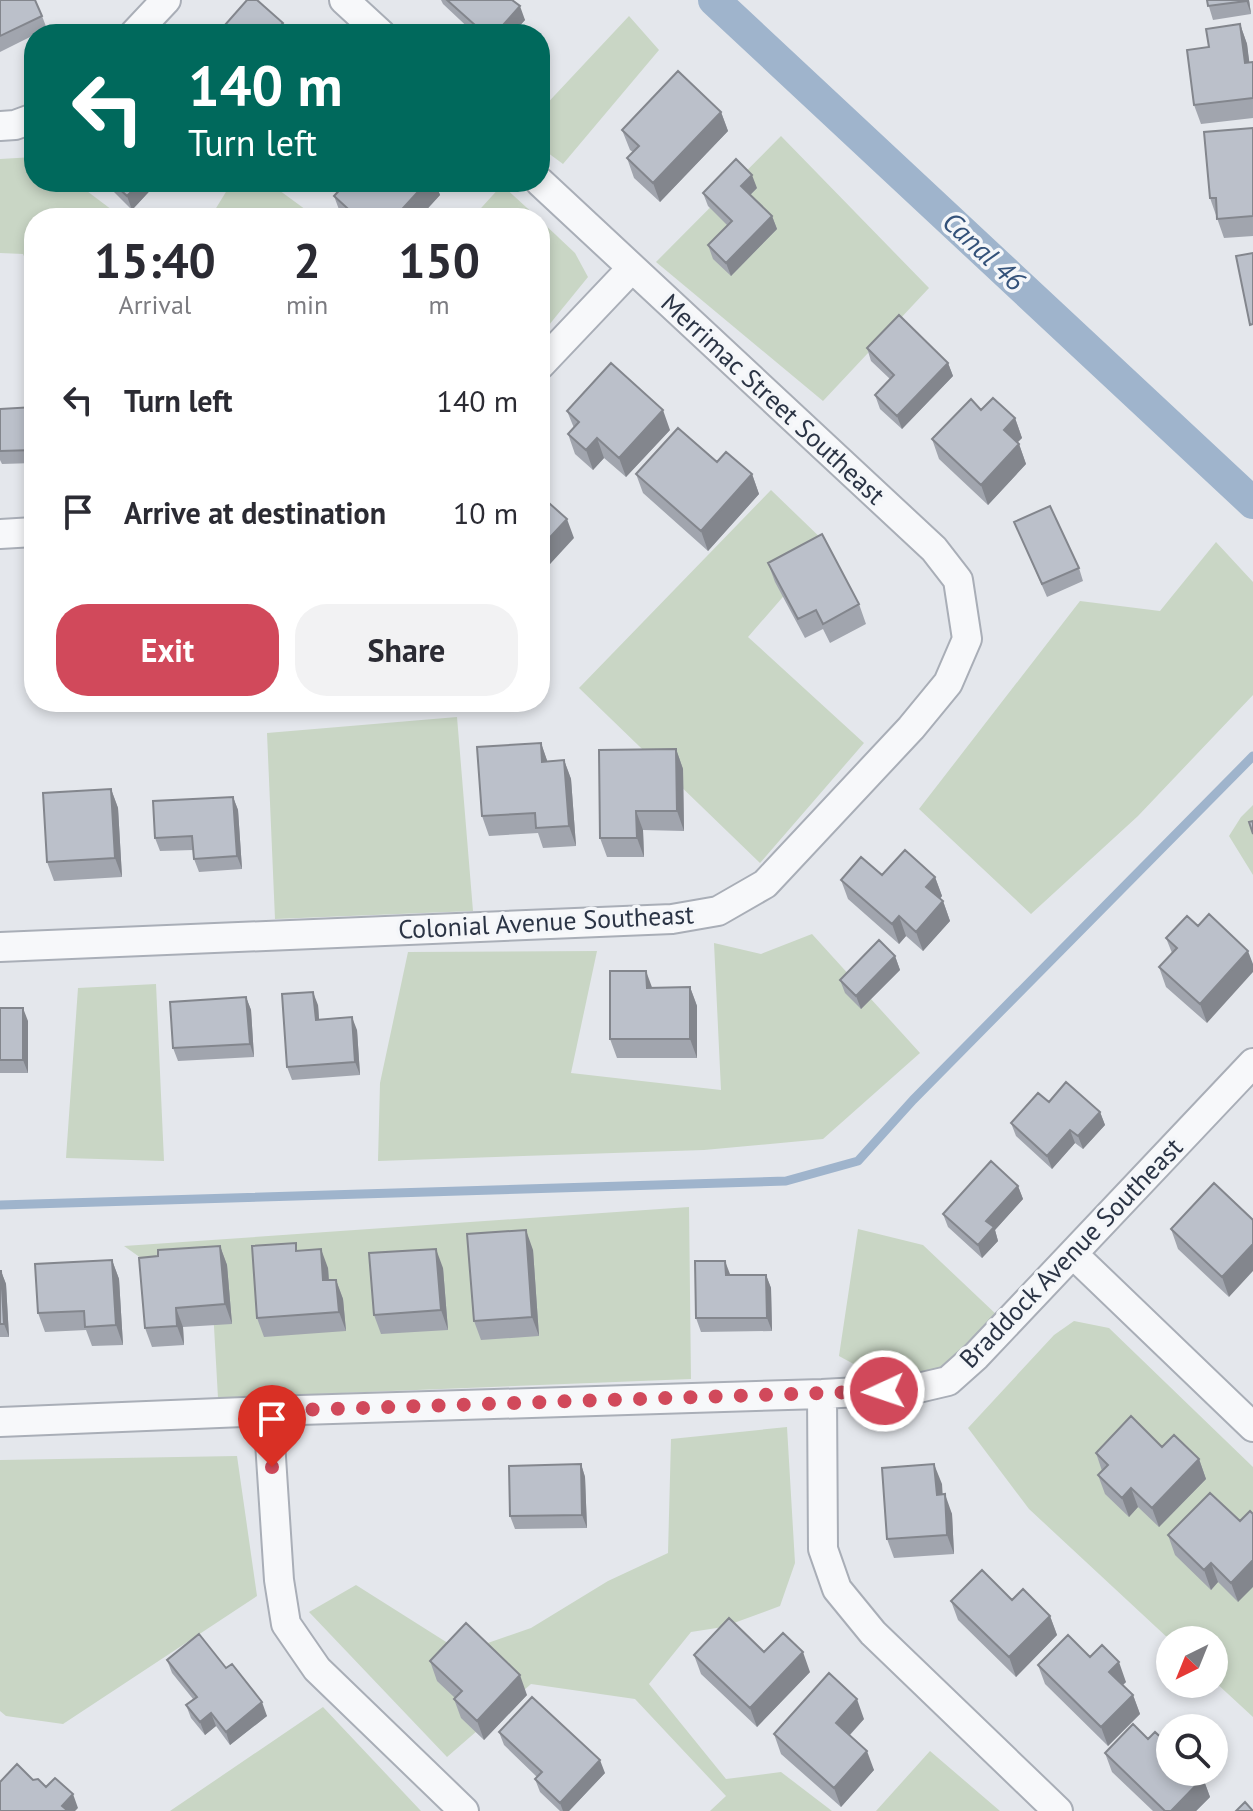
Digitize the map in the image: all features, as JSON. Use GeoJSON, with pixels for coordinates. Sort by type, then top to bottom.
{"type":"FeatureCollection","features":[{"type":"Feature","properties":{"kind":"street"},"geometry":{"type":"LineString","coordinates":[[143,24],[166,0]]}},
{"type":"Feature","properties":{"kind":"street"},"geometry":{"type":"LineString","coordinates":[[344,0],[370,24]]}},
{"type":"Feature","properties":{"kind":"street"},"geometry":{"type":"LineString","coordinates":[[0,126],[24,122]]}},
{"type":"Feature","properties":{"kind":"street","name":"Merrimac Street Southeast"},"geometry":{"type":"LineString","coordinates":[[550,191],[934,549],[958,580],[967,639]]}},
{"type":"Feature","properties":{"kind":"street"},"geometry":{"type":"LineString","coordinates":[[550,354],[632,268]]}},
{"type":"Feature","properties":{"kind":"street"},"geometry":{"type":"LineString","coordinates":[[0,534],[24,533]]}},
{"type":"Feature","properties":{"kind":"street","name":"Colonial Avenue Southeast"},"geometry":{"type":"LineString","coordinates":[[0,947],[672,919],[718,911],[765,884],[911,728],[948,683],[967,639]]}},
{"type":"Feature","properties":{"kind":"street","name":"Braddock Avenue Southeast"},"geometry":{"type":"LineString","coordinates":[[0,1422],[822,1394],[914,1389],[948,1381],[976,1356],[1253,1063]]}},
{"type":"Feature","properties":{"kind":"street"},"geometry":{"type":"LineString","coordinates":[[1073,1254],[1253,1427]]}},
{"type":"Feature","properties":{"kind":"street"},"geometry":{"type":"LineString","coordinates":[[822,1394],[823,1549],[837,1589],[873,1633],[1058,1811]]}},
{"type":"Feature","properties":{"kind":"street"},"geometry":{"type":"LineString","coordinates":[[268,1411],[279,1580],[286,1624],[317,1669],[464,1811]]}},
{"type":"Feature","properties":{"kind":"green space"},"geometry":{"type":"Polygon","coordinates":[[[629,16],[659,50],[563,164],[550,154],[550,100],[629,16]]]}},
{"type":"Feature","properties":{"kind":"green space"},"geometry":{"type":"Polygon","coordinates":[[[781,136],[929,288],[823,401],[656,262],[781,136]]]}},
{"type":"Feature","properties":{"kind":"green space"},"geometry":{"type":"Polygon","coordinates":[[[24,158],[24,192],[88,192],[109,208],[24,208],[24,256],[0,253],[0,159],[24,158]]]}},
{"type":"Feature","properties":{"kind":"green space"},"geometry":{"type":"Polygon","coordinates":[[[226,192],[282,192],[303,208],[216,208],[226,192]]]}},
{"type":"Feature","properties":{"kind":"green space"},"geometry":{"type":"Polygon","coordinates":[[[496,192],[510,192],[527,208],[481,208],[496,192]]]}},
{"type":"Feature","properties":{"kind":"green space"},"geometry":{"type":"Polygon","coordinates":[[[550,229],[575,253],[588,277],[550,324],[550,229]]]}},
{"type":"Feature","properties":{"kind":"green space"},"geometry":{"type":"Polygon","coordinates":[[[771,490],[828,545],[748,637],[864,743],[760,863],[579,688],[771,490]]]}},
{"type":"Feature","properties":{"kind":"green space"},"geometry":{"type":"Polygon","coordinates":[[[1216,542],[1253,582],[1253,695],[1138,816],[1031,914],[919,809],[1080,601],[1160,611],[1216,542]]]}},
{"type":"Feature","properties":{"kind":"green space"},"geometry":{"type":"Polygon","coordinates":[[[457,717],[473,911],[275,919],[267,733],[457,717]]]}},
{"type":"Feature","properties":{"kind":"green space"},"geometry":{"type":"Polygon","coordinates":[[[1253,805],[1253,875],[1229,836],[1253,805]]]}},
{"type":"Feature","properties":{"kind":"green space"},"geometry":{"type":"Polygon","coordinates":[[[812,934],[920,1053],[823,1139],[704,1150],[378,1161],[380,1083],[408,952],[597,951],[571,1073],[721,1090],[714,943],[761,954],[812,934]]]}},
{"type":"Feature","properties":{"kind":"green space"},"geometry":{"type":"Polygon","coordinates":[[[156,984],[164,1161],[66,1158],[78,988],[156,984]]]}},
{"type":"Feature","properties":{"kind":"green space"},"geometry":{"type":"Polygon","coordinates":[[[689,1207],[691,1379],[218,1398],[213,1309],[124,1246],[689,1207]]]}},
{"type":"Feature","properties":{"kind":"green space"},"geometry":{"type":"Polygon","coordinates":[[[858,1229],[923,1245],[998,1316],[939,1375],[879,1378],[839,1356],[858,1229]]]}},
{"type":"Feature","properties":{"kind":"green space"},"geometry":{"type":"Polygon","coordinates":[[[1074,1321],[1109,1328],[1253,1467],[1253,1717],[1228,1694],[1228,1626],[1156,1627],[1029,1509],[968,1428],[1054,1335],[1074,1321]]]}},
{"type":"Feature","properties":{"kind":"green space"},"geometry":{"type":"Polygon","coordinates":[[[787,1427],[795,1563],[780,1606],[723,1627],[691,1632],[649,1684],[726,1779],[781,1772],[832,1811],[710,1811],[726,1796],[635,1699],[531,1684],[447,1757],[309,1612],[356,1585],[462,1652],[531,1628],[608,1581],[668,1553],[671,1439],[787,1427]]]}},
{"type":"Feature","properties":{"kind":"green space"},"geometry":{"type":"Polygon","coordinates":[[[237,1456],[257,1596],[63,1724],[6,1716],[0,1711],[0,1460],[237,1456]]]}},
{"type":"Feature","properties":{"kind":"green space"},"geometry":{"type":"Polygon","coordinates":[[[323,1707],[421,1811],[170,1811],[323,1707]]]}},
{"type":"Feature","properties":{"kind":"green space"},"geometry":{"type":"Polygon","coordinates":[[[930,1751],[1000,1811],[876,1811],[930,1751]]]}},
{"type":"Feature","properties":{"kind":"building"},"geometry":{"type":"Polygon","coordinates":[[[0,0],[35,0],[42,16],[0,36],[0,0]]]}},
{"type":"Feature","properties":{"kind":"building"},"geometry":{"type":"Polygon","coordinates":[[[247,0],[257,0],[283,23],[282,24],[226,24],[247,0]]]}},
{"type":"Feature","properties":{"kind":"building"},"geometry":{"type":"Polygon","coordinates":[[[447,0],[512,0],[520,6],[504,24],[474,24],[447,0]]]}},
{"type":"Feature","properties":{"kind":"building"},"geometry":{"type":"Polygon","coordinates":[[[1207,0],[1246,0],[1246,1],[1208,6],[1207,0]]]}},
{"type":"Feature","properties":{"kind":"building"},"geometry":{"type":"Polygon","coordinates":[[[1240,24],[1245,63],[1253,62],[1253,98],[1194,105],[1187,50],[1209,47],[1206,29],[1240,24]]]}},
{"type":"Feature","properties":{"kind":"building"},"geometry":{"type":"Polygon","coordinates":[[[678,71],[721,112],[653,183],[627,158],[639,146],[622,130],[678,71]]]}},
{"type":"Feature","properties":{"kind":"building"},"geometry":{"type":"Polygon","coordinates":[[[1253,128],[1253,216],[1217,219],[1216,198],[1210,198],[1204,132],[1253,128]]]}},
{"type":"Feature","properties":{"kind":"building"},"geometry":{"type":"Polygon","coordinates":[[[736,159],[752,175],[741,186],[772,216],[726,263],[708,245],[732,221],[703,193],[736,159]]]}},
{"type":"Feature","properties":{"kind":"building"},"geometry":{"type":"Polygon","coordinates":[[[338,192],[418,192],[403,208],[347,208],[334,196],[338,192]]]}},
{"type":"Feature","properties":{"kind":"building"},"geometry":{"type":"Polygon","coordinates":[[[1253,253],[1253,324],[1250,325],[1236,256],[1253,253]]]}},
{"type":"Feature","properties":{"kind":"building"},"geometry":{"type":"Polygon","coordinates":[[[899,315],[948,363],[897,416],[875,395],[894,375],[867,348],[899,315]]]}},
{"type":"Feature","properties":{"kind":"building"},"geometry":{"type":"Polygon","coordinates":[[[611,363],[663,410],[619,458],[597,438],[586,450],[568,434],[579,422],[567,411],[611,363]]]}},
{"type":"Feature","properties":{"kind":"building"},"geometry":{"type":"Polygon","coordinates":[[[993,398],[1015,418],[1004,430],[1019,444],[981,485],[932,439],[971,399],[981,410],[993,398]]]}},
{"type":"Feature","properties":{"kind":"building"},"geometry":{"type":"Polygon","coordinates":[[[24,408],[24,450],[0,451],[0,409],[24,408]]]}},
{"type":"Feature","properties":{"kind":"building"},"geometry":{"type":"Polygon","coordinates":[[[678,428],[717,462],[726,452],[752,474],[701,531],[636,474],[678,428]]]}},
{"type":"Feature","properties":{"kind":"building"},"geometry":{"type":"Polygon","coordinates":[[[550,504],[567,519],[550,537],[550,504]]]}},
{"type":"Feature","properties":{"kind":"building"},"geometry":{"type":"Polygon","coordinates":[[[1050,506],[1079,568],[1042,584],[1014,522],[1050,506]]]}},
{"type":"Feature","properties":{"kind":"building"},"geometry":{"type":"Polygon","coordinates":[[[822,534],[859,604],[823,624],[816,610],[798,619],[768,563],[822,534]]]}},
{"type":"Feature","properties":{"kind":"building"},"geometry":{"type":"Polygon","coordinates":[[[541,743],[542,762],[564,760],[569,826],[536,828],[535,813],[482,816],[477,747],[541,743]]]}},
{"type":"Feature","properties":{"kind":"building"},"geometry":{"type":"Polygon","coordinates":[[[676,749],[677,811],[636,811],[637,838],[600,838],[599,750],[676,749]]]}},
{"type":"Feature","properties":{"kind":"building"},"geometry":{"type":"Polygon","coordinates":[[[111,789],[115,858],[47,862],[43,793],[111,789]]]}},
{"type":"Feature","properties":{"kind":"building"},"geometry":{"type":"Polygon","coordinates":[[[233,797],[237,856],[194,859],[192,836],[155,838],[153,801],[233,797]]]}},
{"type":"Feature","properties":{"kind":"building"},"geometry":{"type":"Polygon","coordinates":[[[905,850],[935,877],[926,887],[943,901],[916,932],[899,916],[892,924],[841,880],[861,857],[882,875],[905,850]]]}},
{"type":"Feature","properties":{"kind":"building"},"geometry":{"type":"Polygon","coordinates":[[[1209,914],[1248,951],[1200,1004],[1159,967],[1177,948],[1166,938],[1187,916],[1198,926],[1209,914]]]}},
{"type":"Feature","properties":{"kind":"building"},"geometry":{"type":"Polygon","coordinates":[[[879,940],[895,956],[856,996],[840,980],[879,940]]]}},
{"type":"Feature","properties":{"kind":"building"},"geometry":{"type":"Polygon","coordinates":[[[610,971],[646,971],[647,988],[690,987],[690,1039],[610,1039],[610,971]]]}},
{"type":"Feature","properties":{"kind":"building"},"geometry":{"type":"Polygon","coordinates":[[[313,992],[316,1020],[352,1017],[355,1062],[287,1067],[282,994],[313,992]]]}},
{"type":"Feature","properties":{"kind":"building"},"geometry":{"type":"Polygon","coordinates":[[[246,997],[250,1044],[173,1048],[170,1002],[246,997]]]}},
{"type":"Feature","properties":{"kind":"building"},"geometry":{"type":"Polygon","coordinates":[[[0,1008],[23,1008],[23,1060],[0,1060],[0,1008]]]}},
{"type":"Feature","properties":{"kind":"building"},"geometry":{"type":"Polygon","coordinates":[[[1066,1082],[1100,1112],[1078,1136],[1070,1130],[1047,1156],[1011,1123],[1038,1093],[1049,1102],[1066,1082]]]}},
{"type":"Feature","properties":{"kind":"building"},"geometry":{"type":"Polygon","coordinates":[[[991,1161],[1018,1186],[986,1221],[994,1227],[978,1245],[943,1214],[991,1161]]]}},
{"type":"Feature","properties":{"kind":"building"},"geometry":{"type":"Polygon","coordinates":[[[1214,1183],[1253,1220],[1253,1244],[1222,1277],[1171,1229],[1214,1183]]]}},
{"type":"Feature","properties":{"kind":"building"},"geometry":{"type":"Polygon","coordinates":[[[526,1230],[532,1317],[474,1321],[467,1234],[526,1230]]]}},
{"type":"Feature","properties":{"kind":"building"},"geometry":{"type":"Polygon","coordinates":[[[296,1243],[296,1251],[321,1249],[323,1280],[336,1280],[339,1312],[257,1318],[252,1246],[296,1243]]]}},
{"type":"Feature","properties":{"kind":"building"},"geometry":{"type":"Polygon","coordinates":[[[220,1246],[225,1304],[176,1308],[177,1326],[145,1328],[139,1258],[158,1256],[158,1250],[220,1246]]]}},
{"type":"Feature","properties":{"kind":"building"},"geometry":{"type":"Polygon","coordinates":[[[436,1249],[441,1310],[374,1315],[369,1253],[436,1249]]]}},
{"type":"Feature","properties":{"kind":"building"},"geometry":{"type":"Polygon","coordinates":[[[112,1260],[116,1325],[85,1327],[84,1311],[38,1313],[35,1264],[112,1260]]]}},
{"type":"Feature","properties":{"kind":"building"},"geometry":{"type":"Polygon","coordinates":[[[695,1261],[725,1261],[726,1275],[766,1275],[767,1318],[696,1318],[695,1261]]]}},
{"type":"Feature","properties":{"kind":"building"},"geometry":{"type":"Polygon","coordinates":[[[1,1271],[4,1324],[0,1324],[1,1271]]]}},
{"type":"Feature","properties":{"kind":"building"},"geometry":{"type":"Polygon","coordinates":[[[1131,1416],[1162,1447],[1174,1435],[1199,1459],[1152,1508],[1131,1488],[1122,1498],[1098,1475],[1108,1465],[1096,1453],[1131,1416]]]}},
{"type":"Feature","properties":{"kind":"building"},"geometry":{"type":"Polygon","coordinates":[[[581,1464],[582,1515],[510,1516],[509,1466],[581,1464]]]}},
{"type":"Feature","properties":{"kind":"building"},"geometry":{"type":"Polygon","coordinates":[[[934,1464],[937,1495],[945,1494],[947,1535],[887,1539],[882,1468],[934,1464]]]}},
{"type":"Feature","properties":{"kind":"building"},"geometry":{"type":"Polygon","coordinates":[[[1210,1493],[1240,1521],[1250,1511],[1253,1514],[1253,1560],[1231,1583],[1211,1563],[1204,1570],[1168,1535],[1210,1493]]]}},
{"type":"Feature","properties":{"kind":"building"},"geometry":{"type":"Polygon","coordinates":[[[982,1570],[1012,1600],[1023,1589],[1050,1616],[1009,1657],[951,1601],[982,1570]]]}},
{"type":"Feature","properties":{"kind":"building"},"geometry":{"type":"Polygon","coordinates":[[[729,1618],[764,1652],[783,1633],[803,1652],[750,1708],[694,1655],[729,1618]]]}},
{"type":"Feature","properties":{"kind":"building"},"geometry":{"type":"Polygon","coordinates":[[[466,1623],[520,1675],[477,1721],[454,1699],[462,1691],[430,1661],[466,1623]]]}},
{"type":"Feature","properties":{"kind":"building"},"geometry":{"type":"Polygon","coordinates":[[[199,1634],[226,1668],[232,1664],[262,1702],[226,1732],[211,1713],[200,1722],[186,1705],[197,1697],[167,1660],[199,1634]]]}},
{"type":"Feature","properties":{"kind":"building"},"geometry":{"type":"Polygon","coordinates":[[[1068,1635],[1090,1657],[1102,1645],[1119,1662],[1109,1672],[1133,1695],[1101,1727],[1038,1665],[1068,1635]]]}},
{"type":"Feature","properties":{"kind":"building"},"geometry":{"type":"Polygon","coordinates":[[[829,1673],[857,1699],[836,1723],[867,1751],[834,1788],[774,1734],[829,1673]]]}},
{"type":"Feature","properties":{"kind":"building"},"geometry":{"type":"Polygon","coordinates":[[[532,1697],[600,1760],[560,1803],[535,1779],[542,1772],[499,1732],[532,1697]]]}},
{"type":"Feature","properties":{"kind":"building"},"geometry":{"type":"Polygon","coordinates":[[[1133,1724],[1148,1739],[1155,1732],[1156,1786],[1195,1786],[1171,1811],[1165,1811],[1105,1753],[1133,1724]]]}},
{"type":"Feature","properties":{"kind":"building"},"geometry":{"type":"Polygon","coordinates":[[[17,1764],[33,1780],[38,1779],[46,1787],[55,1778],[73,1794],[62,1806],[68,1811],[0,1811],[0,1782],[17,1764]]]}},
{"type":"Feature","properties":{"kind":"building"},"geometry":{"type":"Polygon","coordinates":[[[1245,1802],[1253,1811],[1236,1811],[1245,1802]]]}},
{"type":"Feature","properties":{"kind":"waterway","name":"Canal 46"},"geometry":{"type":"LineString","coordinates":[[714,0],[1253,503]]}},
{"type":"Feature","properties":{"kind":"waterway"},"geometry":{"type":"LineString","coordinates":[[0,1205],[786,1181],[858,1161],[913,1100],[1253,756]]}},
{"type":"Feature","properties":{"kind":"route"},"geometry":{"type":"LineString","coordinates":[[272,1467],[268,1411],[884,1391]]}}]}
